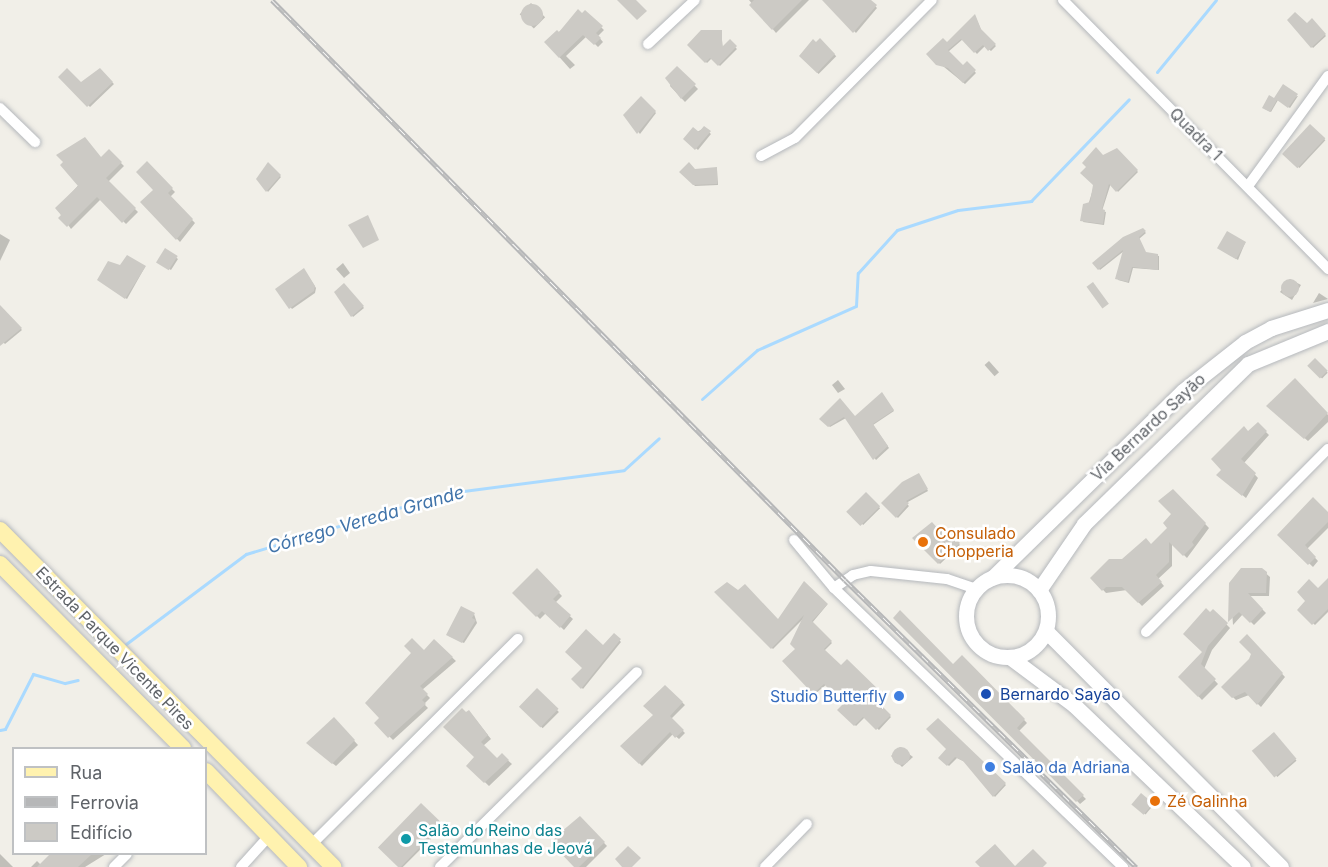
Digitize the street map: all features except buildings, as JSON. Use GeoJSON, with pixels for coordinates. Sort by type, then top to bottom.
{"type":"FeatureCollection","features":[{"type":"Feature","properties":{"kind":"main road","name":"Via Bernardo Sayão"},"geometry":{"type":"LineString","coordinates":[[992,578],[1183,391],[1245,342],[1271,328],[1328,310]]}},
{"type":"Feature","properties":{"kind":"main road","name":"Via Bernardo Sayão"},"geometry":{"type":"LineString","coordinates":[[1039,590],[1084,524],[1248,364],[1328,330]]}},
{"type":"Feature","properties":{"kind":"main road","name":"Estrada Parque Vicente Pires"},"geometry":{"type":"LineString","coordinates":[[0,530],[311,845],[330,867]]}},
{"type":"Feature","properties":{"kind":"main road","name":"Estrada Parque Vicente Pires"},"geometry":{"type":"LineString","coordinates":[[0,564],[182,747]]}},
{"type":"Feature","properties":{"kind":"main road"},"geometry":{"type":"LineString","coordinates":[[1011,658],[1033,649],[1047,631],[1048,609],[1039,590],[1026,579],[1009,575],[992,578],[976,589],[967,606],[967,626],[976,643],[992,655],[1011,658],[1074,705],[1243,867]]}},
{"type":"Feature","properties":{"kind":"main road"},"geometry":{"type":"LineString","coordinates":[[1047,631],[1281,867]]}},
{"type":"Feature","properties":{"kind":"main road"},"geometry":{"type":"LineString","coordinates":[[207,773],[295,863],[304,851],[330,867]]}},
{"type":"Feature","properties":{"kind":"main road"},"geometry":{"type":"LineString","coordinates":[[247,813],[270,827],[285,819]]}},
{"type":"Feature","properties":{"kind":"street"},"geometry":{"type":"LineString","coordinates":[[648,44],[695,0]]}},
{"type":"Feature","properties":{"kind":"street"},"geometry":{"type":"LineString","coordinates":[[761,156],[795,138],[932,0]]}},
{"type":"Feature","properties":{"kind":"street","name":"Quadra 1"},"geometry":{"type":"LineString","coordinates":[[1063,0],[1328,269]]}},
{"type":"Feature","properties":{"kind":"street"},"geometry":{"type":"LineString","coordinates":[[1248,186],[1328,76]]}},
{"type":"Feature","properties":{"kind":"street"},"geometry":{"type":"LineString","coordinates":[[0,108],[35,142]]}},
{"type":"Feature","properties":{"kind":"street"},"geometry":{"type":"LineString","coordinates":[[1146,632],[1328,449]]}},
{"type":"Feature","properties":{"kind":"street"},"geometry":{"type":"LineString","coordinates":[[794,540],[834,588],[1122,867]]}},
{"type":"Feature","properties":{"kind":"street"},"geometry":{"type":"LineString","coordinates":[[834,588],[853,575],[871,571],[947,579],[976,589]]}},
{"type":"Feature","properties":{"kind":"street"},"geometry":{"type":"LineString","coordinates":[[311,845],[518,639]]}},
{"type":"Feature","properties":{"kind":"street"},"geometry":{"type":"LineString","coordinates":[[440,867],[636,672]]}},
{"type":"Feature","properties":{"kind":"street"},"geometry":{"type":"LineString","coordinates":[[765,867],[807,824]]}},
{"type":"Feature","properties":{"kind":"street"},"geometry":{"type":"LineString","coordinates":[[241,867],[269,836]]}},
{"type":"Feature","properties":{"kind":"street"},"geometry":{"type":"LineString","coordinates":[[114,867],[126,855]]}},
{"type":"Feature","properties":{"kind":"waterway","name":"Córrego Vereda Grande"},"geometry":{"type":"LineString","coordinates":[[1157,72],[1216,0]]}},
{"type":"Feature","properties":{"kind":"waterway","name":"Córrego Vereda Grande"},"geometry":{"type":"LineString","coordinates":[[702,399],[757,350],[856,306],[858,273],[897,230],[958,210],[1031,201],[1129,99]]}},
{"type":"Feature","properties":{"kind":"waterway","name":"Córrego Vereda Grande"},"geometry":{"type":"LineString","coordinates":[[126,644],[246,554],[448,493],[624,470],[659,438]]}},
{"type":"Feature","properties":{"kind":"waterway","name":"Córrego Vereda Grande"},"geometry":{"type":"LineString","coordinates":[[0,730],[5,729],[33,674],[65,683],[78,680]]}},
{"type":"Feature","properties":{"kind":"railway"},"geometry":{"type":"LineString","coordinates":[[272,0],[845,580],[1136,867]]}},
{"type":"Feature","properties":{"kind":"place","name":"Consulado Chopperia"},"geometry":{"type":"Point","coordinates":[923,542]}},
{"type":"Feature","properties":{"kind":"place","name":"Bernardo Sayão"},"geometry":{"type":"Point","coordinates":[986,694]}},
{"type":"Feature","properties":{"kind":"place","name":"Studio Butterfly"},"geometry":{"type":"Point","coordinates":[899,696]}},
{"type":"Feature","properties":{"kind":"place","name":"Salão da Adriana"},"geometry":{"type":"Point","coordinates":[990,767]}},
{"type":"Feature","properties":{"kind":"place","name":"Zé Galinha"},"geometry":{"type":"Point","coordinates":[1155,801]}},
{"type":"Feature","properties":{"kind":"place","name":"Salão do Reino das Testemunhas de Jeová"},"geometry":{"type":"Point","coordinates":[406,839]}}]}
